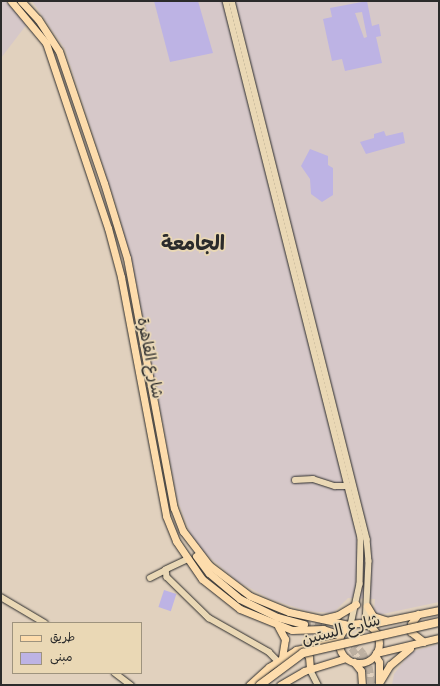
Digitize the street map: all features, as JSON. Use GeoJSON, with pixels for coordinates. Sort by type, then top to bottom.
{"type":"FeatureCollection","features":[{"type":"Feature","properties":{"kind":"highway","name":"شارع الستين"},"geometry":{"type":"LineString","coordinates":[[260,685],[303,653],[439,622]]}},
{"type":"Feature","properties":{"kind":"highway","name":"شارع الستين"},"geometry":{"type":"LineString","coordinates":[[267,685],[297,662],[321,652],[439,626]]}},
{"type":"Feature","properties":{"kind":"main road","name":"شارع القاهرة"},"geometry":{"type":"LineString","coordinates":[[11,1],[46,43],[63,92],[121,277],[166,516],[187,560],[202,579],[224,599],[278,626],[305,625],[323,629],[339,638]]}},
{"type":"Feature","properties":{"kind":"main road","name":"شارع القاهرة"},"geometry":{"type":"LineString","coordinates":[[21,1],[38,19],[59,51],[74,89],[126,258],[174,508],[192,546],[216,572],[241,591],[305,625],[319,620],[350,625]]}},
{"type":"Feature","properties":{"kind":"main road"},"geometry":{"type":"LineString","coordinates":[[63,92],[74,89]]}},
{"type":"Feature","properties":{"kind":"main road"},"geometry":{"type":"LineString","coordinates":[[187,560],[220,590],[244,607],[279,622],[305,625]]}},
{"type":"Feature","properties":{"kind":"main road"},"geometry":{"type":"LineString","coordinates":[[319,620],[338,614],[356,604]]}},
{"type":"Feature","properties":{"kind":"main road"},"geometry":{"type":"LineString","coordinates":[[367,606],[374,616],[385,620]]}},
{"type":"Feature","properties":{"kind":"main road","name":"شارع الستين"},"geometry":{"type":"LineString","coordinates":[[366,625],[439,610]]}},
{"type":"Feature","properties":{"kind":"main road"},"geometry":{"type":"LineString","coordinates":[[379,684],[394,660],[420,643],[411,632],[412,620],[418,614]]}},
{"type":"Feature","properties":{"kind":"main road"},"geometry":{"type":"LineString","coordinates":[[362,685],[361,670],[353,662],[346,658],[339,638],[350,625],[366,625],[378,637],[375,654],[379,662],[379,684]]}},
{"type":"Feature","properties":{"kind":"main road"},"geometry":{"type":"LineString","coordinates":[[278,626],[285,639],[280,659]]}},
{"type":"Feature","properties":{"kind":"main road","name":"شارع الستين"},"geometry":{"type":"LineString","coordinates":[[249,685],[280,659],[301,648],[339,638]]}},
{"type":"Feature","properties":{"kind":"main road","name":"شارع الستين"},"geometry":{"type":"LineString","coordinates":[[375,654],[439,638]]}},
{"type":"Feature","properties":{"kind":"main road"},"geometry":{"type":"LineString","coordinates":[[301,648],[309,657],[310,669]]}},
{"type":"Feature","properties":{"kind":"main road"},"geometry":{"type":"LineString","coordinates":[[353,662],[365,662],[375,654]]}},
{"type":"Feature","properties":{"kind":"main road","name":"شارع الستين"},"geometry":{"type":"LineString","coordinates":[[280,685],[310,669],[346,658]]}},
{"type":"Feature","properties":{"kind":"street"},"geometry":{"type":"LineString","coordinates":[[226,1],[268,138],[326,387]]}},
{"type":"Feature","properties":{"kind":"street"},"geometry":{"type":"LineString","coordinates":[[232,1],[261,138],[326,387],[360,509],[369,561],[366,625]]}},
{"type":"Feature","properties":{"kind":"street"},"geometry":{"type":"LineString","coordinates":[[261,138],[268,138]]}},
{"type":"Feature","properties":{"kind":"street"},"geometry":{"type":"LineString","coordinates":[[329,396],[348,486],[361,538],[362,561],[356,604],[350,625]]}},
{"type":"Feature","properties":{"kind":"street"},"geometry":{"type":"LineString","coordinates":[[295,480],[313,479],[335,486],[348,486]]}},
{"type":"Feature","properties":{"kind":"street"},"geometry":{"type":"LineString","coordinates":[[150,578],[187,560]]}},
{"type":"Feature","properties":{"kind":"street"},"geometry":{"type":"LineString","coordinates":[[362,561],[369,561]]}},
{"type":"Feature","properties":{"kind":"street"},"geometry":{"type":"LineString","coordinates":[[166,570],[167,577],[209,618],[280,659]]}},
{"type":"Feature","properties":{"kind":"street"},"geometry":{"type":"LineString","coordinates":[[1,596],[43,622]]}},
{"type":"Feature","properties":{"kind":"street"},"geometry":{"type":"LineString","coordinates":[[310,669],[318,685]]}},
{"type":"Feature","properties":{"kind":"street"},"geometry":{"type":"LineString","coordinates":[[116,674],[131,685]]}},
{"type":"Feature","properties":{"kind":"shaded area"},"geometry":{"type":"Polygon","coordinates":[[[1,1],[5,1],[27,24],[1,58],[1,1]]]}},
{"type":"Feature","properties":{"kind":"shaded area"},"geometry":{"type":"Polygon","coordinates":[[[32,1],[439,1],[439,602],[378,615],[374,611],[375,599],[348,598],[333,613],[307,611],[270,599],[237,581],[200,549],[191,536],[177,498],[137,286],[119,214],[65,49],[32,1]]]}},
{"type":"Feature","properties":{"kind":"shaded area"},"geometry":{"type":"Polygon","coordinates":[[[439,644],[439,685],[392,685],[394,674],[411,652],[439,644]]]}},
{"type":"Feature","properties":{"kind":"building"},"geometry":{"type":"Polygon","coordinates":[[[154,1],[198,1],[213,53],[170,62],[154,1]]]}},
{"type":"Feature","properties":{"kind":"building"},"geometry":{"type":"Polygon","coordinates":[[[367,1],[372,26],[379,24],[381,36],[376,37],[382,63],[345,71],[342,59],[332,61],[323,19],[332,17],[330,8],[367,1]],[[362,12],[355,13],[364,38],[367,37],[362,12]]]}},
{"type":"Feature","properties":{"kind":"building"},"geometry":{"type":"Polygon","coordinates":[[[384,131],[386,136],[403,132],[405,143],[366,154],[360,142],[374,138],[374,134],[384,131]]]}},
{"type":"Feature","properties":{"kind":"building"},"geometry":{"type":"Polygon","coordinates":[[[310,149],[328,156],[328,165],[333,168],[333,195],[322,202],[311,194],[310,179],[301,166],[310,149]]]}},
{"type":"Feature","properties":{"kind":"building"},"geometry":{"type":"Polygon","coordinates":[[[164,590],[176,594],[171,611],[158,607],[164,590]]]}},
{"type":"Feature","properties":{"kind":"tunnel"},"geometry":{"type":"LineString","coordinates":[[304,624],[326,627]]}},
{"type":"Feature","properties":{"kind":"tunnel"},"geometry":{"type":"LineString","coordinates":[[336,630],[353,641],[363,653],[369,666],[372,685]]}},
{"type":"Feature","properties":{"kind":"tunnel"},"geometry":{"type":"LineString","coordinates":[[334,635],[352,648],[366,671]]}},
{"type":"Feature","properties":{"kind":"district","name":"الجامعة"},"geometry":{"type":"Point","coordinates":[193,243]}}]}
